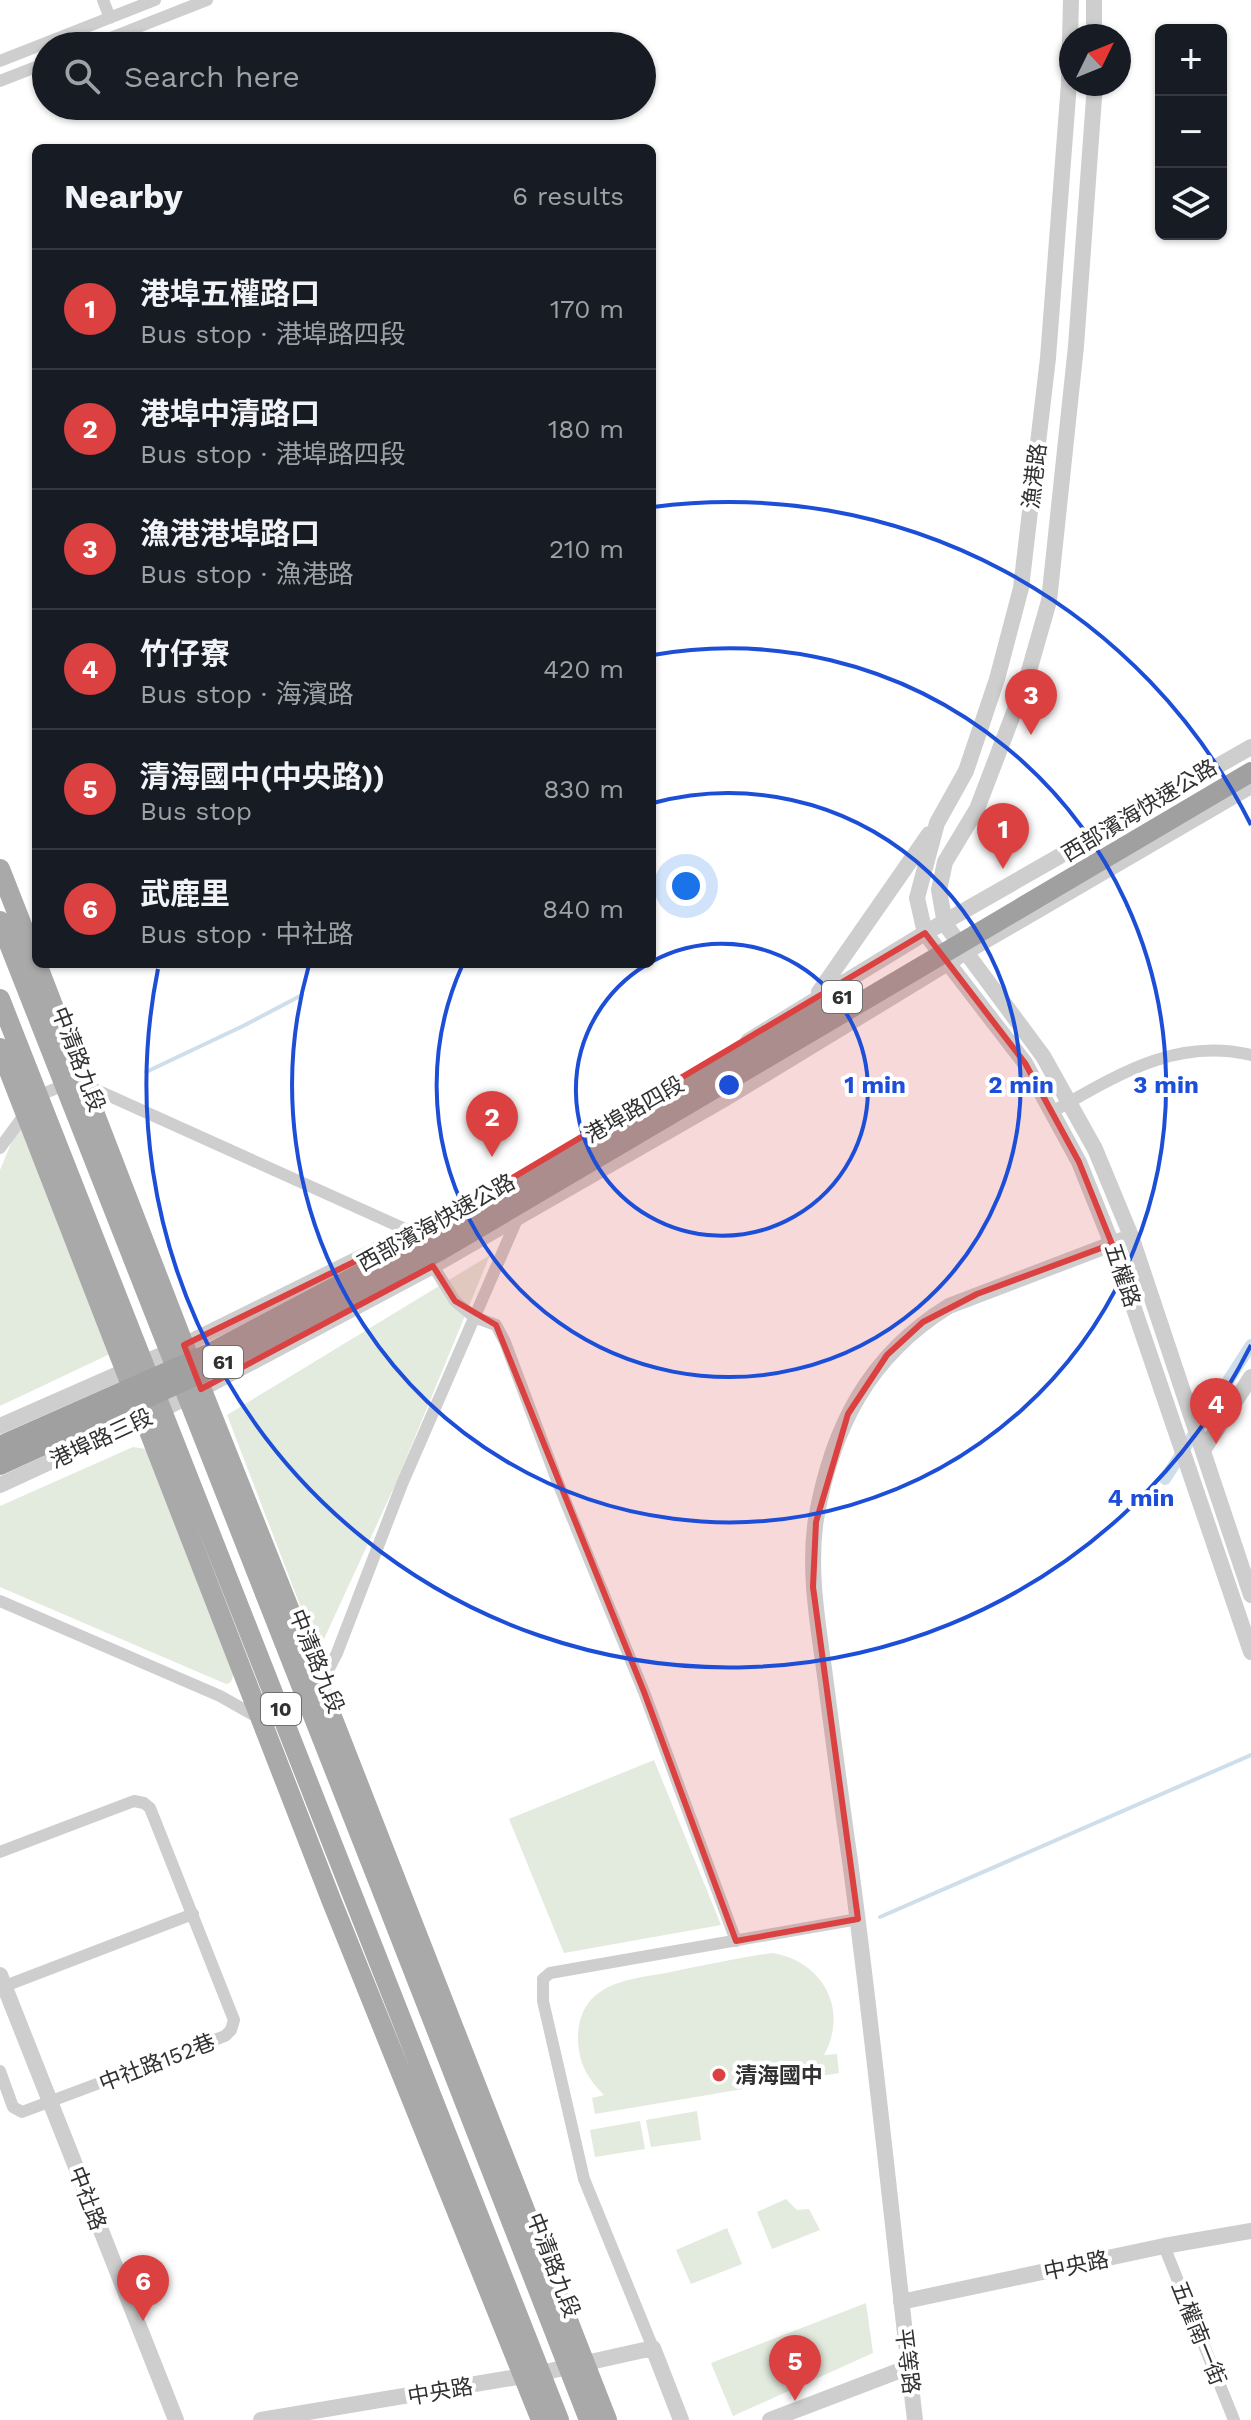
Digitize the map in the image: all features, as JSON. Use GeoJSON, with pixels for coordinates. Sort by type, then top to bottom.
{"type":"FeatureCollection","features":[{"type":"Feature","properties":{"kind":"highway","name":"西部濱海快速公路"},"geometry":{"type":"LineString","coordinates":[[0,1446],[208,1354],[432,1236],[1251,756]]}},
{"type":"Feature","properties":{"kind":"highway","name":"西部濱海快速公路"},"geometry":{"type":"LineString","coordinates":[[0,1465],[208,1370],[441,1250],[1251,772]]}},
{"type":"Feature","properties":{"kind":"main road","name":"中清路九段"},"geometry":{"type":"LineString","coordinates":[[0,869],[32,953]]}},
{"type":"Feature","properties":{"kind":"main road","name":"中清路九段"},"geometry":{"type":"LineString","coordinates":[[0,921],[72,1084],[578,2366],[607,2420]]}},
{"type":"Feature","properties":{"kind":"main road","name":"中清路九段"},"geometry":{"type":"LineString","coordinates":[[37,968],[72,1084]]}},
{"type":"Feature","properties":{"kind":"main road"},"geometry":{"type":"LineString","coordinates":[[0,999],[38,1096],[134,1367]]}},
{"type":"Feature","properties":{"kind":"main road"},"geometry":{"type":"LineString","coordinates":[[0,1048],[24,1115],[153,1414],[261,1719],[413,2107],[532,2374],[541,2420]]}},
{"type":"Feature","properties":{"kind":"main road","name":"10"},"geometry":{"type":"LineString","coordinates":[[153,1414],[282,1712],[532,2374],[559,2420]]}},
{"type":"Feature","properties":{"kind":"main road","name":"中清路九段"},"geometry":{"type":"LineString","coordinates":[[578,2366],[589,2420]]}},
{"type":"Feature","properties":{"kind":"street"},"geometry":{"type":"LineString","coordinates":[[103,0],[110,18]]}},
{"type":"Feature","properties":{"kind":"street"},"geometry":{"type":"LineString","coordinates":[[74,32],[155,0]]}},
{"type":"Feature","properties":{"kind":"street"},"geometry":{"type":"LineString","coordinates":[[126,32],[207,0]]}},
{"type":"Feature","properties":{"kind":"street","name":"漁港路"},"geometry":{"type":"LineString","coordinates":[[925,933],[917,898],[937,823],[966,771],[1007,647],[1021,588],[1048,358],[1069,83],[1071,0]]}},
{"type":"Feature","properties":{"kind":"street"},"geometry":{"type":"LineString","coordinates":[[1094,0],[1094,24]]}},
{"type":"Feature","properties":{"kind":"street"},"geometry":{"type":"LineString","coordinates":[[0,61],[32,48]]}},
{"type":"Feature","properties":{"kind":"street"},"geometry":{"type":"LineString","coordinates":[[0,81],[32,68]]}},
{"type":"Feature","properties":{"kind":"street","name":"漁港路"},"geometry":{"type":"LineString","coordinates":[[945,924],[939,890],[945,862],[977,809],[1027,678],[1049,601],[1076,346],[1094,96]]}},
{"type":"Feature","properties":{"kind":"street","name":"港埠路四段"},"geometry":{"type":"LineString","coordinates":[[134,1367],[415,1232],[645,1105],[925,933],[1251,747]]}},
{"type":"Feature","properties":{"kind":"street","name":"港埠路四段"},"geometry":{"type":"LineString","coordinates":[[193,1393],[433,1266],[726,1098],[966,952],[1251,786]]}},
{"type":"Feature","properties":{"kind":"street"},"geometry":{"type":"LineString","coordinates":[[815,999],[937,823]]}},
{"type":"Feature","properties":{"kind":"street","name":"五權路"},"geometry":{"type":"LineString","coordinates":[[945,924],[1043,1056],[1095,1149],[1131,1236],[1251,1595]]}},
{"type":"Feature","properties":{"kind":"street","name":"五權路"},"geometry":{"type":"LineString","coordinates":[[925,933],[1025,1063],[1079,1162],[1112,1244],[1247,1627],[1251,1652]]}},
{"type":"Feature","properties":{"kind":"street"},"geometry":{"type":"LineString","coordinates":[[1052,1112],[1125,1071],[1162,1057],[1195,1050],[1230,1050],[1251,1055]]}},
{"type":"Feature","properties":{"kind":"street"},"geometry":{"type":"LineString","coordinates":[[0,1148],[38,1096],[72,1084],[415,1232],[455,1301],[474,1317],[496,1325],[505,1342],[558,1483],[644,1692],[736,1941]]}},
{"type":"Feature","properties":{"kind":"street"},"geometry":{"type":"LineString","coordinates":[[0,1601],[220,1696],[261,1719],[282,1712],[314,1694],[337,1653],[402,1484],[518,1217]]}},
{"type":"Feature","properties":{"kind":"street","name":"平等路"},"geometry":{"type":"LineString","coordinates":[[915,2420],[858,1919],[813,1587],[816,1522],[838,1436],[868,1380],[887,1355],[923,1322],[977,1294],[1131,1236]]}},
{"type":"Feature","properties":{"kind":"street"},"geometry":{"type":"LineString","coordinates":[[0,1426],[134,1367]]}},
{"type":"Feature","properties":{"kind":"street"},"geometry":{"type":"LineString","coordinates":[[1204,1449],[1251,1377]]}},
{"type":"Feature","properties":{"kind":"street","name":"港埠路三段"},"geometry":{"type":"LineString","coordinates":[[0,1485],[193,1393]]}},
{"type":"Feature","properties":{"kind":"street"},"geometry":{"type":"LineString","coordinates":[[0,1852],[140,1801],[150,1808],[193,1914],[1,1983]]}},
{"type":"Feature","properties":{"kind":"street","name":"中社路152巷"},"geometry":{"type":"LineString","coordinates":[[50,2103],[225,2036],[231,2030],[234,2020],[193,1914]]}},
{"type":"Feature","properties":{"kind":"street"},"geometry":{"type":"LineString","coordinates":[[681,2420],[584,2179],[543,2001],[543,1979],[550,1973],[858,1919]]}},
{"type":"Feature","properties":{"kind":"street","name":"中社路"},"geometry":{"type":"LineString","coordinates":[[1,1983],[176,2420]]}},
{"type":"Feature","properties":{"kind":"street"},"geometry":{"type":"LineString","coordinates":[[0,2071],[17,2111],[50,2103]]}},
{"type":"Feature","properties":{"kind":"street","name":"中央路"},"geometry":{"type":"LineString","coordinates":[[901,2302],[1164,2246],[1251,2231]]}},
{"type":"Feature","properties":{"kind":"street","name":"五權南一街"},"geometry":{"type":"LineString","coordinates":[[1164,2246],[1234,2420]]}},
{"type":"Feature","properties":{"kind":"street","name":"中央路"},"geometry":{"type":"LineString","coordinates":[[261,2420],[578,2366],[653,2348]]}},
{"type":"Feature","properties":{"kind":"street"},"geometry":{"type":"LineString","coordinates":[[770,2420],[909,2367]]}},
{"type":"Feature","properties":{"kind":"highlighted area"},"geometry":{"type":"Polygon","coordinates":[[[925,933],[1025,1063],[1079,1162],[1112,1244],[977,1294],[923,1322],[887,1355],[848,1414],[816,1522],[813,1587],[858,1919],[736,1941],[644,1692],[496,1325],[455,1301],[433,1266],[201,1389],[184,1345],[450,1215],[925,933]]]}},
{"type":"Feature","properties":{"kind":"shaded area"},"geometry":{"type":"Polygon","coordinates":[[[20,1122],[112,1353],[0,1406],[0,1170],[20,1122]]]}},
{"type":"Feature","properties":{"kind":"shaded area"},"geometry":{"type":"Polygon","coordinates":[[[490,1255],[396,1483],[318,1652],[227,1415],[490,1255]]]}},
{"type":"Feature","properties":{"kind":"shaded area"},"geometry":{"type":"Polygon","coordinates":[[[133,1447],[146,1449],[233,1672],[232,1680],[226,1684],[0,1587],[0,1506],[133,1447]]]}},
{"type":"Feature","properties":{"kind":"shaded area"},"geometry":{"type":"Polygon","coordinates":[[[654,1760],[721,1925],[564,1953],[509,1819],[654,1760]]]}},
{"type":"Feature","properties":{"kind":"shaded area"},"geometry":{"type":"Polygon","coordinates":[[[773,1953],[806,1966],[827,1990],[834,2021],[824,2055],[837,2054],[839,2073],[595,2114],[592,2098],[604,2095],[585,2071],[578,2041],[583,2013],[594,1996],[632,1979],[773,1953]]]}},
{"type":"Feature","properties":{"kind":"shaded area"},"geometry":{"type":"Polygon","coordinates":[[[697,2111],[701,2140],[651,2147],[646,2120],[697,2111]]]}},
{"type":"Feature","properties":{"kind":"shaded area"},"geometry":{"type":"Polygon","coordinates":[[[640,2121],[645,2149],[595,2157],[590,2130],[640,2121]]]}},
{"type":"Feature","properties":{"kind":"shaded area"},"geometry":{"type":"Polygon","coordinates":[[[786,2199],[797,2210],[809,2209],[820,2230],[772,2249],[757,2212],[786,2199]]]}},
{"type":"Feature","properties":{"kind":"shaded area"},"geometry":{"type":"Polygon","coordinates":[[[727,2228],[742,2264],[691,2284],[676,2250],[727,2228]]]}},
{"type":"Feature","properties":{"kind":"shaded area"},"geometry":{"type":"Polygon","coordinates":[[[866,2303],[873,2353],[733,2416],[711,2363],[866,2303]]]}},
{"type":"Feature","properties":{"kind":"waterway"},"geometry":{"type":"LineString","coordinates":[[146,1072],[302,995]]}},
{"type":"Feature","properties":{"kind":"waterway"},"geometry":{"type":"LineString","coordinates":[[1165,1479],[1251,1345]]}},
{"type":"Feature","properties":{"kind":"waterway"},"geometry":{"type":"LineString","coordinates":[[880,1917],[1251,1755]]}},
{"type":"Feature","properties":{"kind":"place","name":"漁港港埠路口"},"geometry":{"type":"Point","coordinates":[1031,735]}},
{"type":"Feature","properties":{"kind":"place","name":"港埠五權路口"},"geometry":{"type":"Point","coordinates":[1003,869]}},
{"type":"Feature","properties":{"kind":"place","name":"港埠中清路口"},"geometry":{"type":"Point","coordinates":[492,1157]}},
{"type":"Feature","properties":{"kind":"place","name":"竹仔寮"},"geometry":{"type":"Point","coordinates":[1216,1444]}},
{"type":"Feature","properties":{"kind":"place","name":"清海國中"},"geometry":{"type":"Point","coordinates":[719,2075]}},
{"type":"Feature","properties":{"kind":"place","name":"武鹿里"},"geometry":{"type":"Point","coordinates":[143,2321]}},
{"type":"Feature","properties":{"kind":"place","name":"清海國中(中央路))"},"geometry":{"type":"Point","coordinates":[795,2401]}}]}
